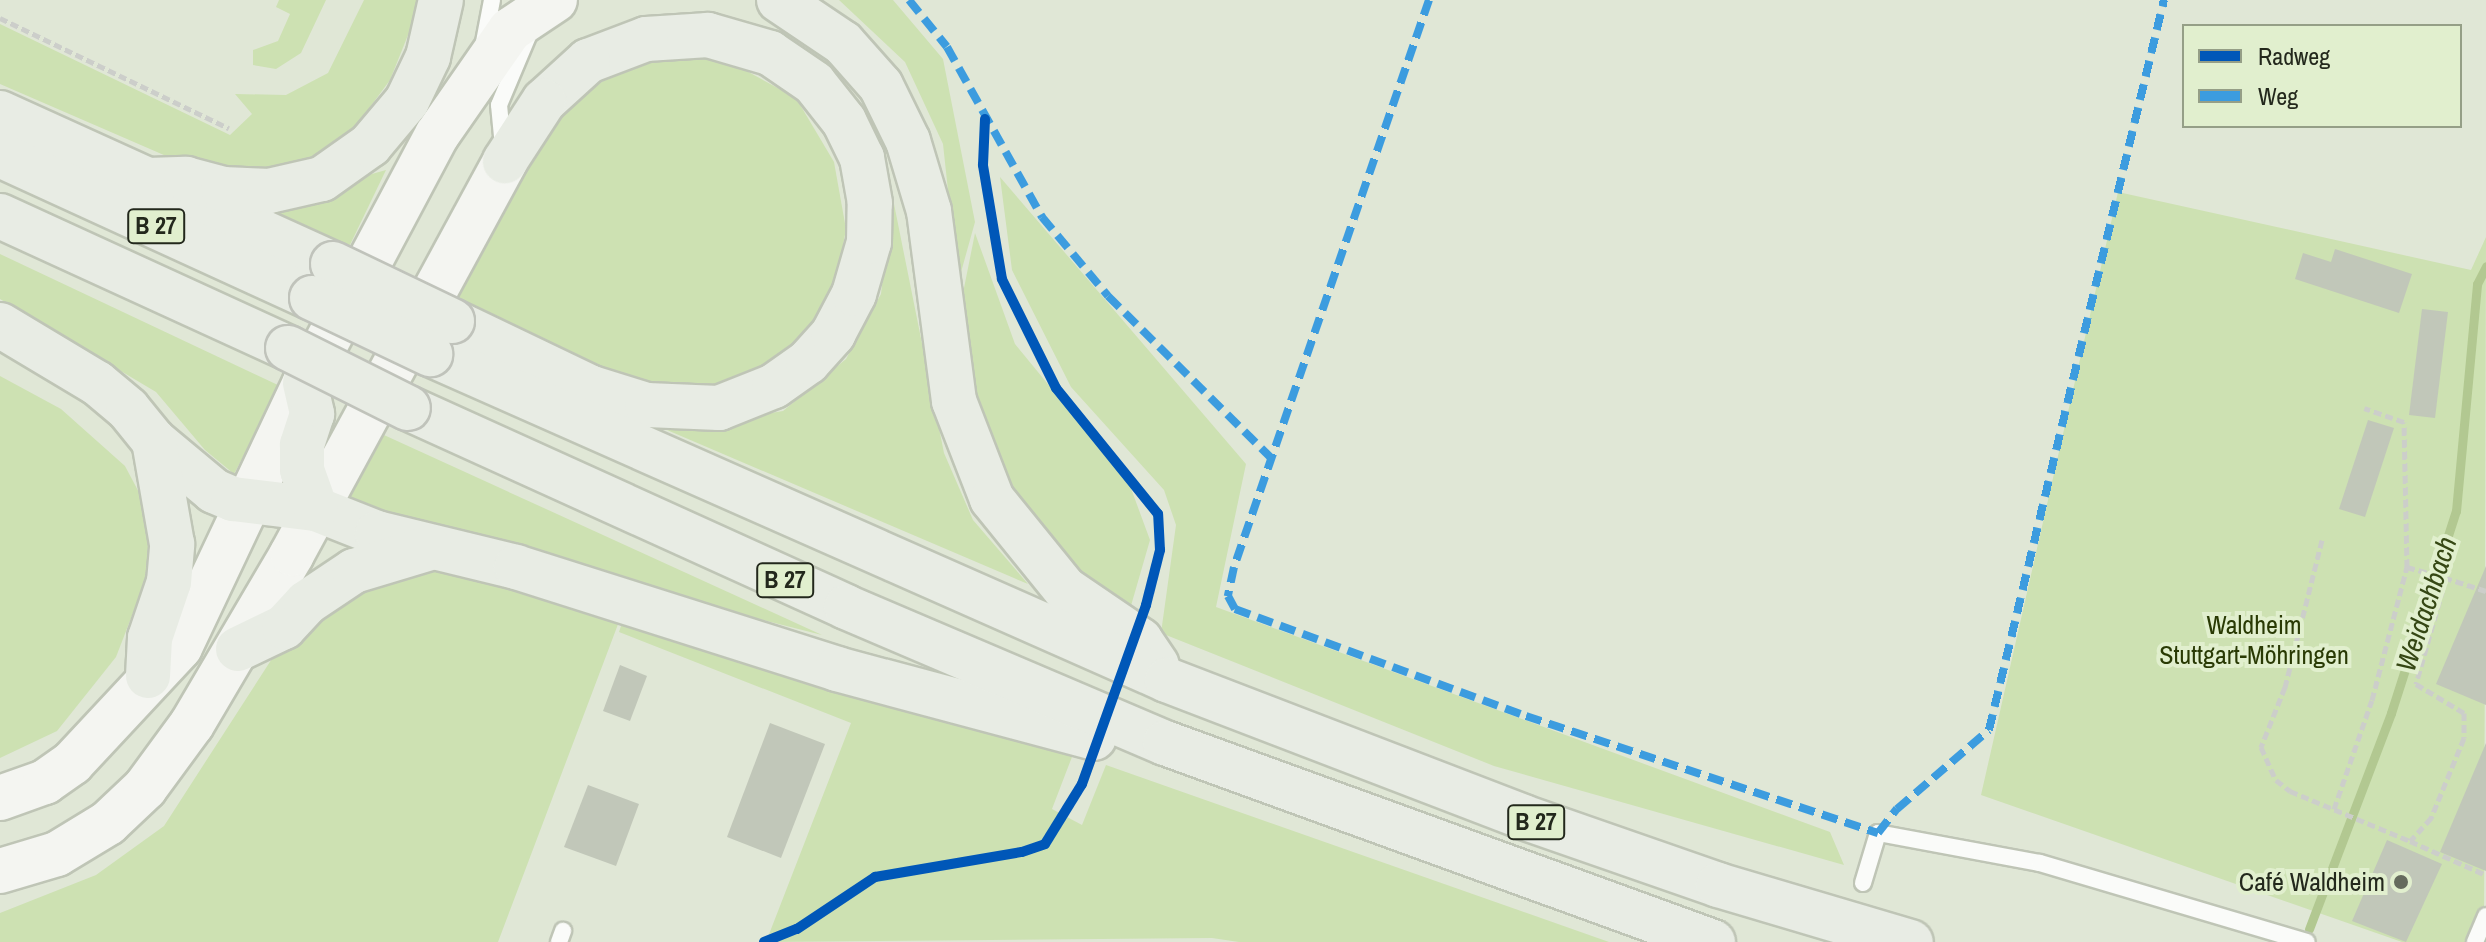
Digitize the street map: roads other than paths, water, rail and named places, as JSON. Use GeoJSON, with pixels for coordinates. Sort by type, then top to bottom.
{"type":"FeatureCollection","features":[{"type":"Feature","properties":{"kind":"highway","name":"B 27"},"geometry":{"type":"LineString","coordinates":[[148,180],[186,179],[223,189],[269,191],[322,179],[370,145],[407,101],[428,57],[441,0]]}},
{"type":"Feature","properties":{"kind":"highway"},"geometry":{"type":"LineString","coordinates":[[779,0],[843,43],[881,86],[908,141],[929,211],[954,401],[992,499],[1034,558],[1065,589],[1140,640],[1167,680]]}},
{"type":"Feature","properties":{"kind":"highway","name":"B 27"},"geometry":{"type":"LineString","coordinates":[[441,337],[647,405],[719,408],[774,386],[808,362],[833,334],[854,294],[869,242],[870,203],[862,158],[844,121],[814,83],[770,53],[708,35],[646,39],[588,61],[544,101],[505,161]]}},
{"type":"Feature","properties":{"kind":"highway","name":"B 27"},"geometry":{"type":"LineString","coordinates":[[0,113],[148,180],[322,281]]}},
{"type":"Feature","properties":{"kind":"highway","name":"B 27"},"geometry":{"type":"LineString","coordinates":[[0,155],[322,281],[1167,680],[1523,817],[1718,885],[1911,942]]}},
{"type":"Feature","properties":{"kind":"highway","name":"B 27"},"geometry":{"type":"LineString","coordinates":[[0,216],[296,365],[408,408],[817,594],[1165,743],[1713,942]]}},
{"type":"Feature","properties":{"kind":"highway"},"geometry":{"type":"LineString","coordinates":[[0,325],[97,383],[128,409],[154,441],[214,491],[248,503],[316,509],[302,470],[312,414],[296,365]]}},
{"type":"Feature","properties":{"kind":"highway"},"geometry":{"type":"LineString","coordinates":[[148,676],[150,638],[169,582],[172,544],[154,441]]}},
{"type":"Feature","properties":{"kind":"highway","name":"B 27"},"geometry":{"type":"LineString","coordinates":[[316,509],[430,548],[516,567],[837,669],[1087,738],[1165,743]]}},
{"type":"Feature","properties":{"kind":"highway","name":"B 27"},"geometry":{"type":"LineString","coordinates":[[238,649],[284,627],[306,603],[354,571],[430,548]]}},
{"type":"Feature","properties":{"kind":"main road"},"geometry":{"type":"LineString","coordinates":[[0,798],[45,782],[72,763],[126,709],[148,676],[180,647],[248,503],[296,365],[473,79],[510,30],[543,3]]}},
{"type":"Feature","properties":{"kind":"main road"},"geometry":{"type":"LineString","coordinates":[[0,871],[57,854],[124,809],[192,724],[316,509],[505,161]]}},
{"type":"Feature","properties":{"kind":"lane"},"geometry":{"type":"LineString","coordinates":[[473,79],[492,0]]}},
{"type":"Feature","properties":{"kind":"lane"},"geometry":{"type":"LineString","coordinates":[[505,161],[499,105],[543,3]]}},
{"type":"Feature","properties":{"kind":"lane"},"geometry":{"type":"LineString","coordinates":[[1863,883],[1878,833],[2040,863],[2307,942]]}},
{"type":"Feature","properties":{"kind":"lane"},"geometry":{"type":"LineString","coordinates":[[2475,942],[2486,916]]}},
{"type":"Feature","properties":{"kind":"waterway","name":"Weidachbach"},"geometry":{"type":"LineString","coordinates":[[2309,929],[2391,713],[2456,511],[2477,284],[2486,266]]}},
{"type":"Feature","properties":{"kind":"place","name":"Café Waldheim"},"geometry":{"type":"Point","coordinates":[2401,882]}},
{"type":"Feature","properties":{"kind":"park label","name":"Waldheim Stuttgart-Möhringen"},"geometry":{"type":"Point","coordinates":[2254,640]}}]}
